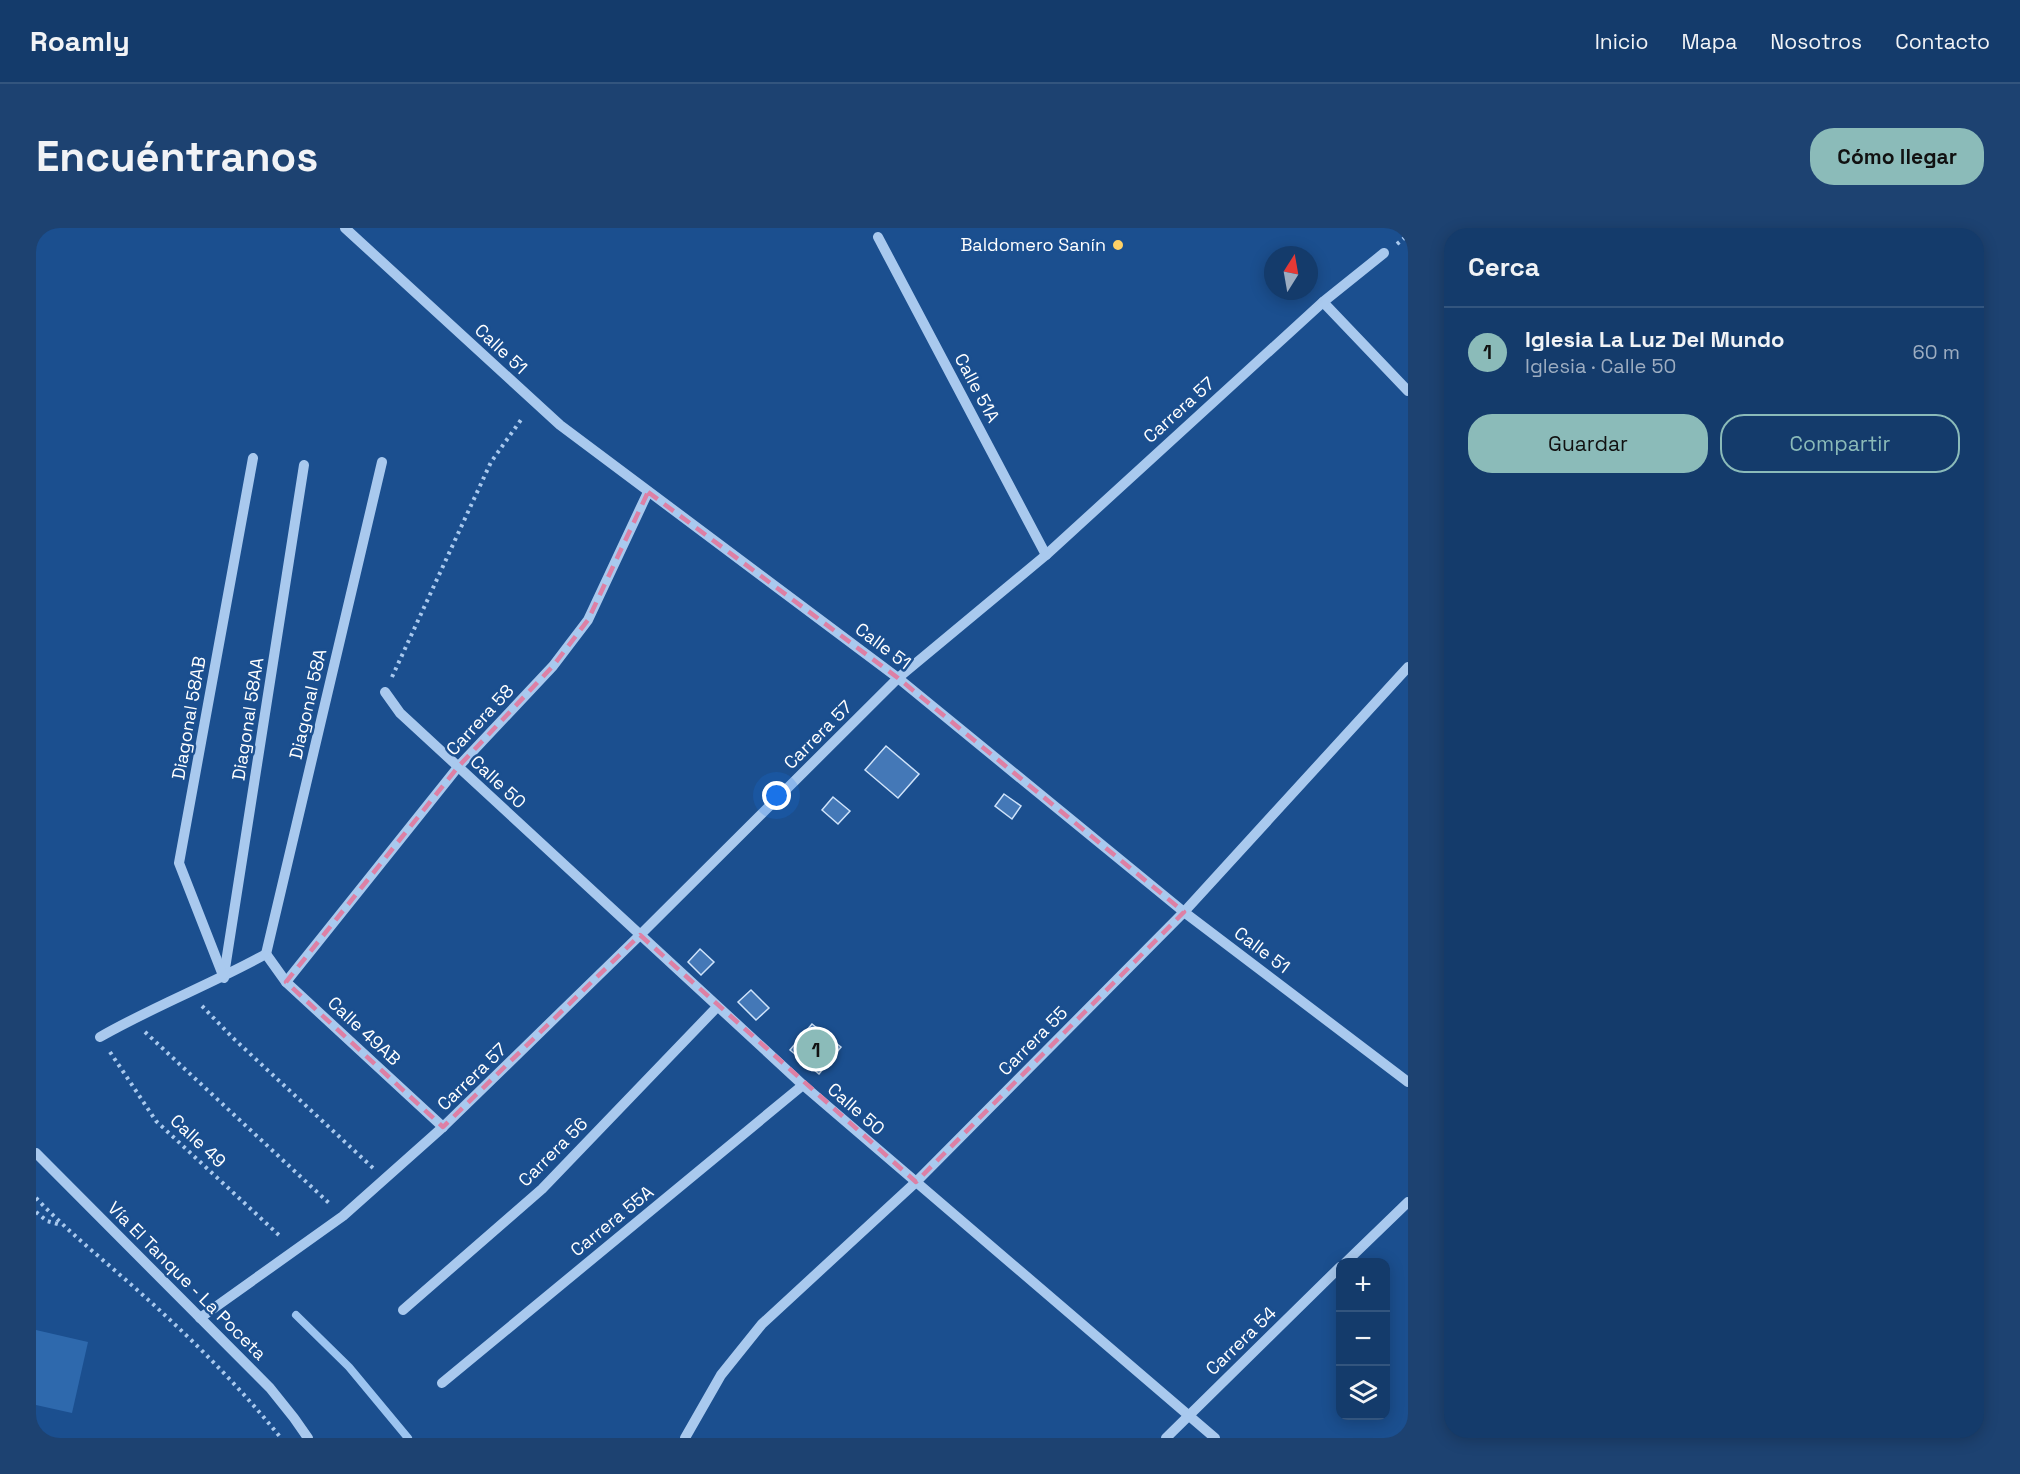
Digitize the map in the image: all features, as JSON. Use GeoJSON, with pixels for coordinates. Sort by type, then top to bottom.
{"type":"FeatureCollection","features":[{"type":"Feature","properties":{"kind":"street","name":"Calle 51"},"geometry":{"type":"LineString","coordinates":[[345,228],[560,425],[898,678],[1184,912],[1408,1082]]}},
{"type":"Feature","properties":{"kind":"street","name":"Calle 51A"},"geometry":{"type":"LineString","coordinates":[[878,237],[1046,555]]}},
{"type":"Feature","properties":{"kind":"street","name":"Carrera 57"},"geometry":{"type":"LineString","coordinates":[[200,1318],[343,1216],[443,1127],[898,678],[1046,555],[1323,302],[1384,253]]}},
{"type":"Feature","properties":{"kind":"street"},"geometry":{"type":"LineString","coordinates":[[1323,302],[1408,391]]}},
{"type":"Feature","properties":{"kind":"street","name":"Diagonal 58AB"},"geometry":{"type":"LineString","coordinates":[[224,978],[179,863],[253,458]]}},
{"type":"Feature","properties":{"kind":"street","name":"Diagonal 58A"},"geometry":{"type":"LineString","coordinates":[[266,954],[382,462]]}},
{"type":"Feature","properties":{"kind":"street","name":"Diagonal 58AA"},"geometry":{"type":"LineString","coordinates":[[224,978],[304,465]]}},
{"type":"Feature","properties":{"kind":"street","name":"Carrera 58"},"geometry":{"type":"LineString","coordinates":[[286,982],[458,767],[553,666],[588,620],[648,492]]}},
{"type":"Feature","properties":{"kind":"street","name":"Carrera 55"},"geometry":{"type":"LineString","coordinates":[[685,1438],[721,1375],[762,1324],[916,1182],[1184,912],[1408,667]]}},
{"type":"Feature","properties":{"kind":"street","name":"Calle 50"},"geometry":{"type":"LineString","coordinates":[[385,692],[400,713],[803,1085],[1215,1438]]}},
{"type":"Feature","properties":{"kind":"street"},"geometry":{"type":"LineString","coordinates":[[100,1037],[131,1019],[224,978],[266,954]]}},
{"type":"Feature","properties":{"kind":"street","name":"Calle 49AB"},"geometry":{"type":"LineString","coordinates":[[266,954],[286,982],[443,1127]]}},
{"type":"Feature","properties":{"kind":"street","name":"Carrera 56"},"geometry":{"type":"LineString","coordinates":[[403,1310],[542,1189],[717,1007]]}},
{"type":"Feature","properties":{"kind":"street","name":"Carrera 55A"},"geometry":{"type":"LineString","coordinates":[[442,1383],[803,1085]]}},
{"type":"Feature","properties":{"kind":"street","name":"Vía El Tanque - La Poceta"},"geometry":{"type":"LineString","coordinates":[[36,1154],[270,1388],[308,1438]]}},
{"type":"Feature","properties":{"kind":"street"},"geometry":{"type":"LineString","coordinates":[[1351,1258],[1408,1202]]}},
{"type":"Feature","properties":{"kind":"street","name":"Carrera 54"},"geometry":{"type":"LineString","coordinates":[[1166,1438],[1336,1273]]}},
{"type":"Feature","properties":{"kind":"path"},"geometry":{"type":"LineString","coordinates":[[385,692],[491,462],[534,402]]}},
{"type":"Feature","properties":{"kind":"path"},"geometry":{"type":"LineString","coordinates":[[189,993],[233,1038],[385,1179]]}},
{"type":"Feature","properties":{"kind":"path"},"geometry":{"type":"LineString","coordinates":[[131,1019],[343,1216]]}},
{"type":"Feature","properties":{"kind":"path","name":"Calle 49"},"geometry":{"type":"LineString","coordinates":[[100,1037],[156,1121],[295,1250]]}},
{"type":"Feature","properties":{"kind":"path"},"geometry":{"type":"LineString","coordinates":[[36,1198],[62,1226],[154,1305],[214,1362],[254,1404],[281,1438]]}},
{"type":"Feature","properties":{"kind":"path"},"geometry":{"type":"LineString","coordinates":[[36,1212],[46,1221],[62,1226]]}},
{"type":"Feature","properties":{"kind":"highlighted area"},"geometry":{"type":"Polygon","coordinates":[[[648,492],[898,678],[1184,912],[916,1182],[640,935],[443,1127],[286,982],[458,767],[553,666],[588,620],[648,492]]]}},
{"type":"Feature","properties":{"kind":"shaded area"},"geometry":{"type":"Polygon","coordinates":[[[36,1330],[88,1342],[72,1413],[36,1405],[36,1330]]]}},
{"type":"Feature","properties":{"kind":"building"},"geometry":{"type":"Polygon","coordinates":[[[886,746],[919,774],[898,798],[865,770],[886,746]]]}},
{"type":"Feature","properties":{"kind":"building"},"geometry":{"type":"Polygon","coordinates":[[[1004,794],[1021,806],[1012,819],[995,806],[1004,794]]]}},
{"type":"Feature","properties":{"kind":"building"},"geometry":{"type":"Polygon","coordinates":[[[833,797],[850,811],[838,824],[822,810],[833,797]]]}},
{"type":"Feature","properties":{"kind":"building"},"geometry":{"type":"Polygon","coordinates":[[[700,949],[714,962],[701,975],[688,962],[700,949]]]}},
{"type":"Feature","properties":{"kind":"building"},"geometry":{"type":"Polygon","coordinates":[[[751,990],[769,1008],[756,1020],[738,1002],[751,990]]]}},
{"type":"Feature","properties":{"kind":"building"},"geometry":{"type":"Polygon","coordinates":[[[812,1024],[841,1047],[819,1074],[790,1050],[812,1024]]]}},
{"type":"Feature","properties":{"kind":"waterway"},"geometry":{"type":"LineString","coordinates":[[296,1315],[349,1367],[408,1438]]}},
{"type":"Feature","properties":{"kind":"place","name":"Baldomero Sanín"},"geometry":{"type":"Point","coordinates":[1118,245]}},
{"type":"Feature","properties":{"kind":"place","name":"Iglesia La Luz Del Mundo"},"geometry":{"type":"Point","coordinates":[816,1049]}}]}
